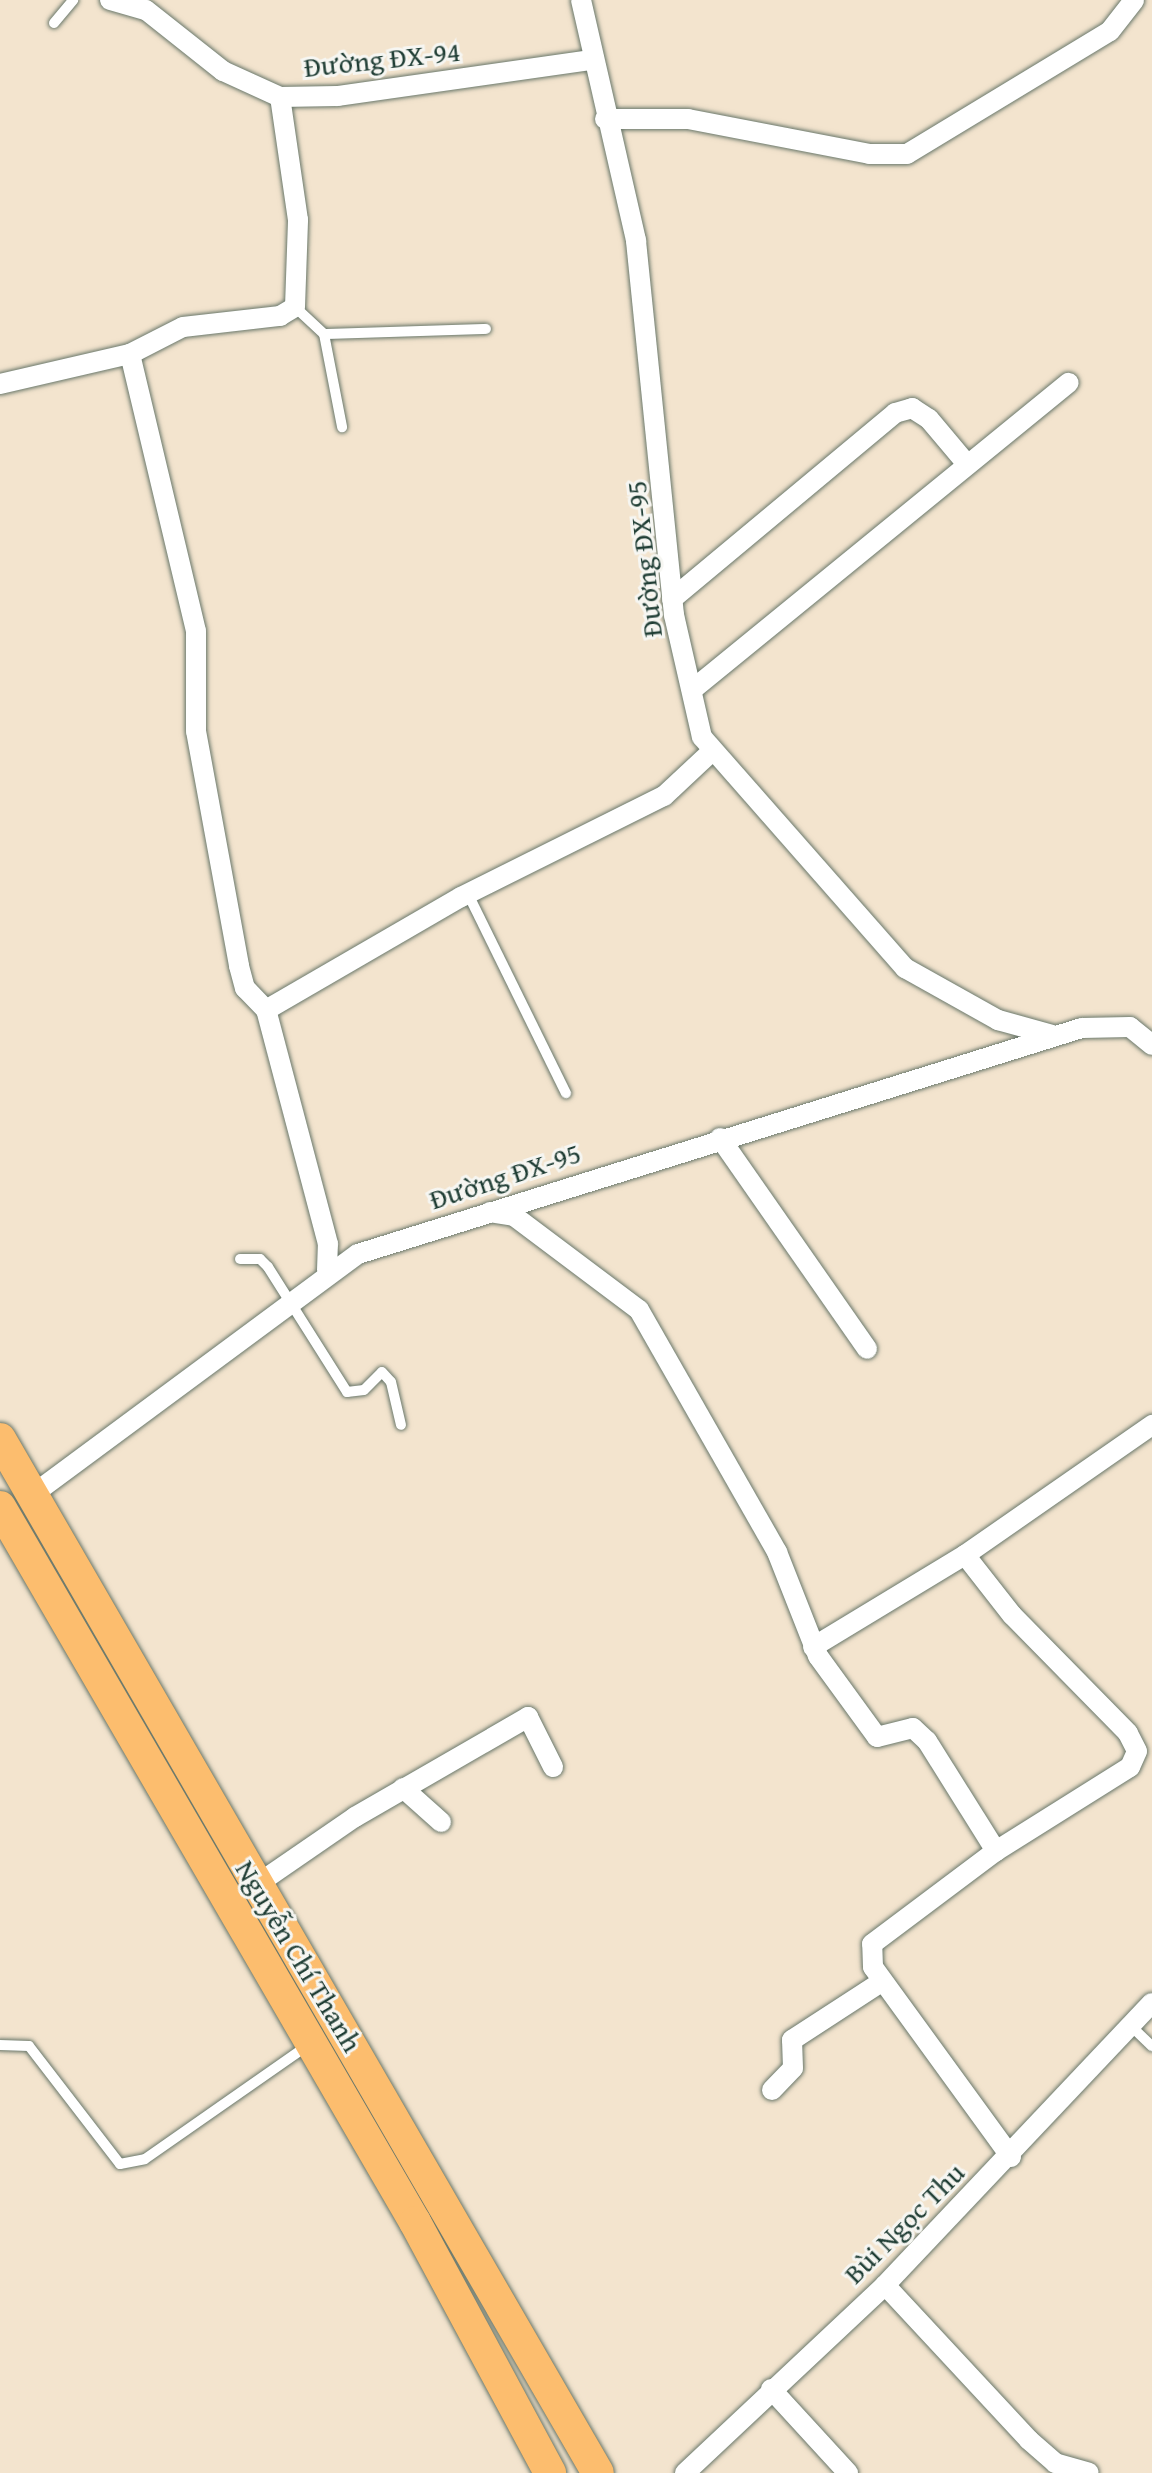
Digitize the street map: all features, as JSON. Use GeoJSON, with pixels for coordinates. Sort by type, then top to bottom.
{"type":"FeatureCollection","features":[{"type":"Feature","properties":{"kind":"main road","name":"Nguyễn Chí Thanh"},"geometry":{"type":"LineString","coordinates":[[0,1439],[243,1894],[312,2043],[415,2222],[550,2473]]}},
{"type":"Feature","properties":{"kind":"main road"},"geometry":{"type":"LineString","coordinates":[[1,1511],[32,1495]]}},
{"type":"Feature","properties":{"kind":"main road","name":"Nguyễn Chí Thanh"},"geometry":{"type":"LineString","coordinates":[[1,1511],[445,2206],[598,2473]]}},
{"type":"Feature","properties":{"kind":"main road"},"geometry":{"type":"LineString","coordinates":[[415,2222],[445,2206]]}},
{"type":"Feature","properties":{"kind":"street","name":"Đường ĐX-94"},"geometry":{"type":"LineString","coordinates":[[110,0],[146,10],[223,71],[280,97],[338,96],[590,60]]}},
{"type":"Feature","properties":{"kind":"street","name":"Đường ĐX-95"},"geometry":{"type":"LineString","coordinates":[[581,0],[590,60],[636,241],[672,599],[692,690],[711,752],[905,968],[998,1020],[1058,1036]]}},
{"type":"Feature","properties":{"kind":"street"},"geometry":{"type":"LineString","coordinates":[[605,119],[688,119],[839,149],[907,154],[1110,31],[1134,0]]}},
{"type":"Feature","properties":{"kind":"street"},"geometry":{"type":"LineString","coordinates":[[0,384],[130,354],[183,327],[280,316],[295,307],[298,220],[280,97]]}},
{"type":"Feature","properties":{"kind":"street"},"geometry":{"type":"LineString","coordinates":[[130,354],[196,631],[196,731],[239,966],[245,988],[266,1010],[328,1244],[327,1270]]}},
{"type":"Feature","properties":{"kind":"street"},"geometry":{"type":"LineString","coordinates":[[692,690],[966,463],[1069,383]]}},
{"type":"Feature","properties":{"kind":"street"},"geometry":{"type":"LineString","coordinates":[[672,599],[895,413],[912,408],[929,419],[966,463]]}},
{"type":"Feature","properties":{"kind":"street"},"geometry":{"type":"LineString","coordinates":[[266,1010],[468,894],[664,796],[711,752]]}},
{"type":"Feature","properties":{"kind":"street","name":"Đường ĐX-95"},"geometry":{"type":"LineString","coordinates":[[32,1495],[104,1448],[327,1270],[486,1212],[720,1138],[933,1079],[1058,1036],[1112,1023],[1152,1045]]}},
{"type":"Feature","properties":{"kind":"street"},"geometry":{"type":"LineString","coordinates":[[720,1138],[867,1349]]}},
{"type":"Feature","properties":{"kind":"street"},"geometry":{"type":"LineString","coordinates":[[486,1212],[514,1216],[639,1310],[777,1552],[813,1647],[877,1737],[913,1728],[927,1741],[996,1851]]}},
{"type":"Feature","properties":{"kind":"street"},"geometry":{"type":"LineString","coordinates":[[813,1647],[965,1555],[1152,1425]]}},
{"type":"Feature","properties":{"kind":"street"},"geometry":{"type":"LineString","coordinates":[[965,1555],[1145,1757],[996,1851],[883,1929],[872,1944],[873,1967],[1011,2157]]}},
{"type":"Feature","properties":{"kind":"street"},"geometry":{"type":"LineString","coordinates":[[243,1894],[403,1788],[528,1717],[553,1767]]}},
{"type":"Feature","properties":{"kind":"street"},"geometry":{"type":"LineString","coordinates":[[403,1788],[441,1822]]}},
{"type":"Feature","properties":{"kind":"street"},"geometry":{"type":"LineString","coordinates":[[772,2090],[793,2068],[789,2043],[883,1981]]}},
{"type":"Feature","properties":{"kind":"street","name":"Bùi Ngọc Thu"},"geometry":{"type":"LineString","coordinates":[[685,2473],[885,2285],[1011,2157],[1152,2003]]}},
{"type":"Feature","properties":{"kind":"street"},"geometry":{"type":"LineString","coordinates":[[885,2285],[1029,2440],[1055,2463],[1089,2473]]}},
{"type":"Feature","properties":{"kind":"street"},"geometry":{"type":"LineString","coordinates":[[771,2389],[848,2473]]}},
{"type":"Feature","properties":{"kind":"lane"},"geometry":{"type":"LineString","coordinates":[[54,23],[73,0]]}},
{"type":"Feature","properties":{"kind":"lane"},"geometry":{"type":"LineString","coordinates":[[295,307],[324,334],[342,427]]}},
{"type":"Feature","properties":{"kind":"lane"},"geometry":{"type":"LineString","coordinates":[[324,334],[486,329]]}},
{"type":"Feature","properties":{"kind":"lane"},"geometry":{"type":"LineString","coordinates":[[468,894],[566,1093]]}},
{"type":"Feature","properties":{"kind":"lane"},"geometry":{"type":"LineString","coordinates":[[240,1259],[260,1259],[286,1304],[325,1349],[347,1392],[364,1390],[382,1372],[401,1425]]}},
{"type":"Feature","properties":{"kind":"lane"},"geometry":{"type":"LineString","coordinates":[[1131,2026],[1152,2046]]}},
{"type":"Feature","properties":{"kind":"lane"},"geometry":{"type":"LineString","coordinates":[[0,2045],[29,2046],[120,2164],[145,2159],[312,2043]]}}]}
